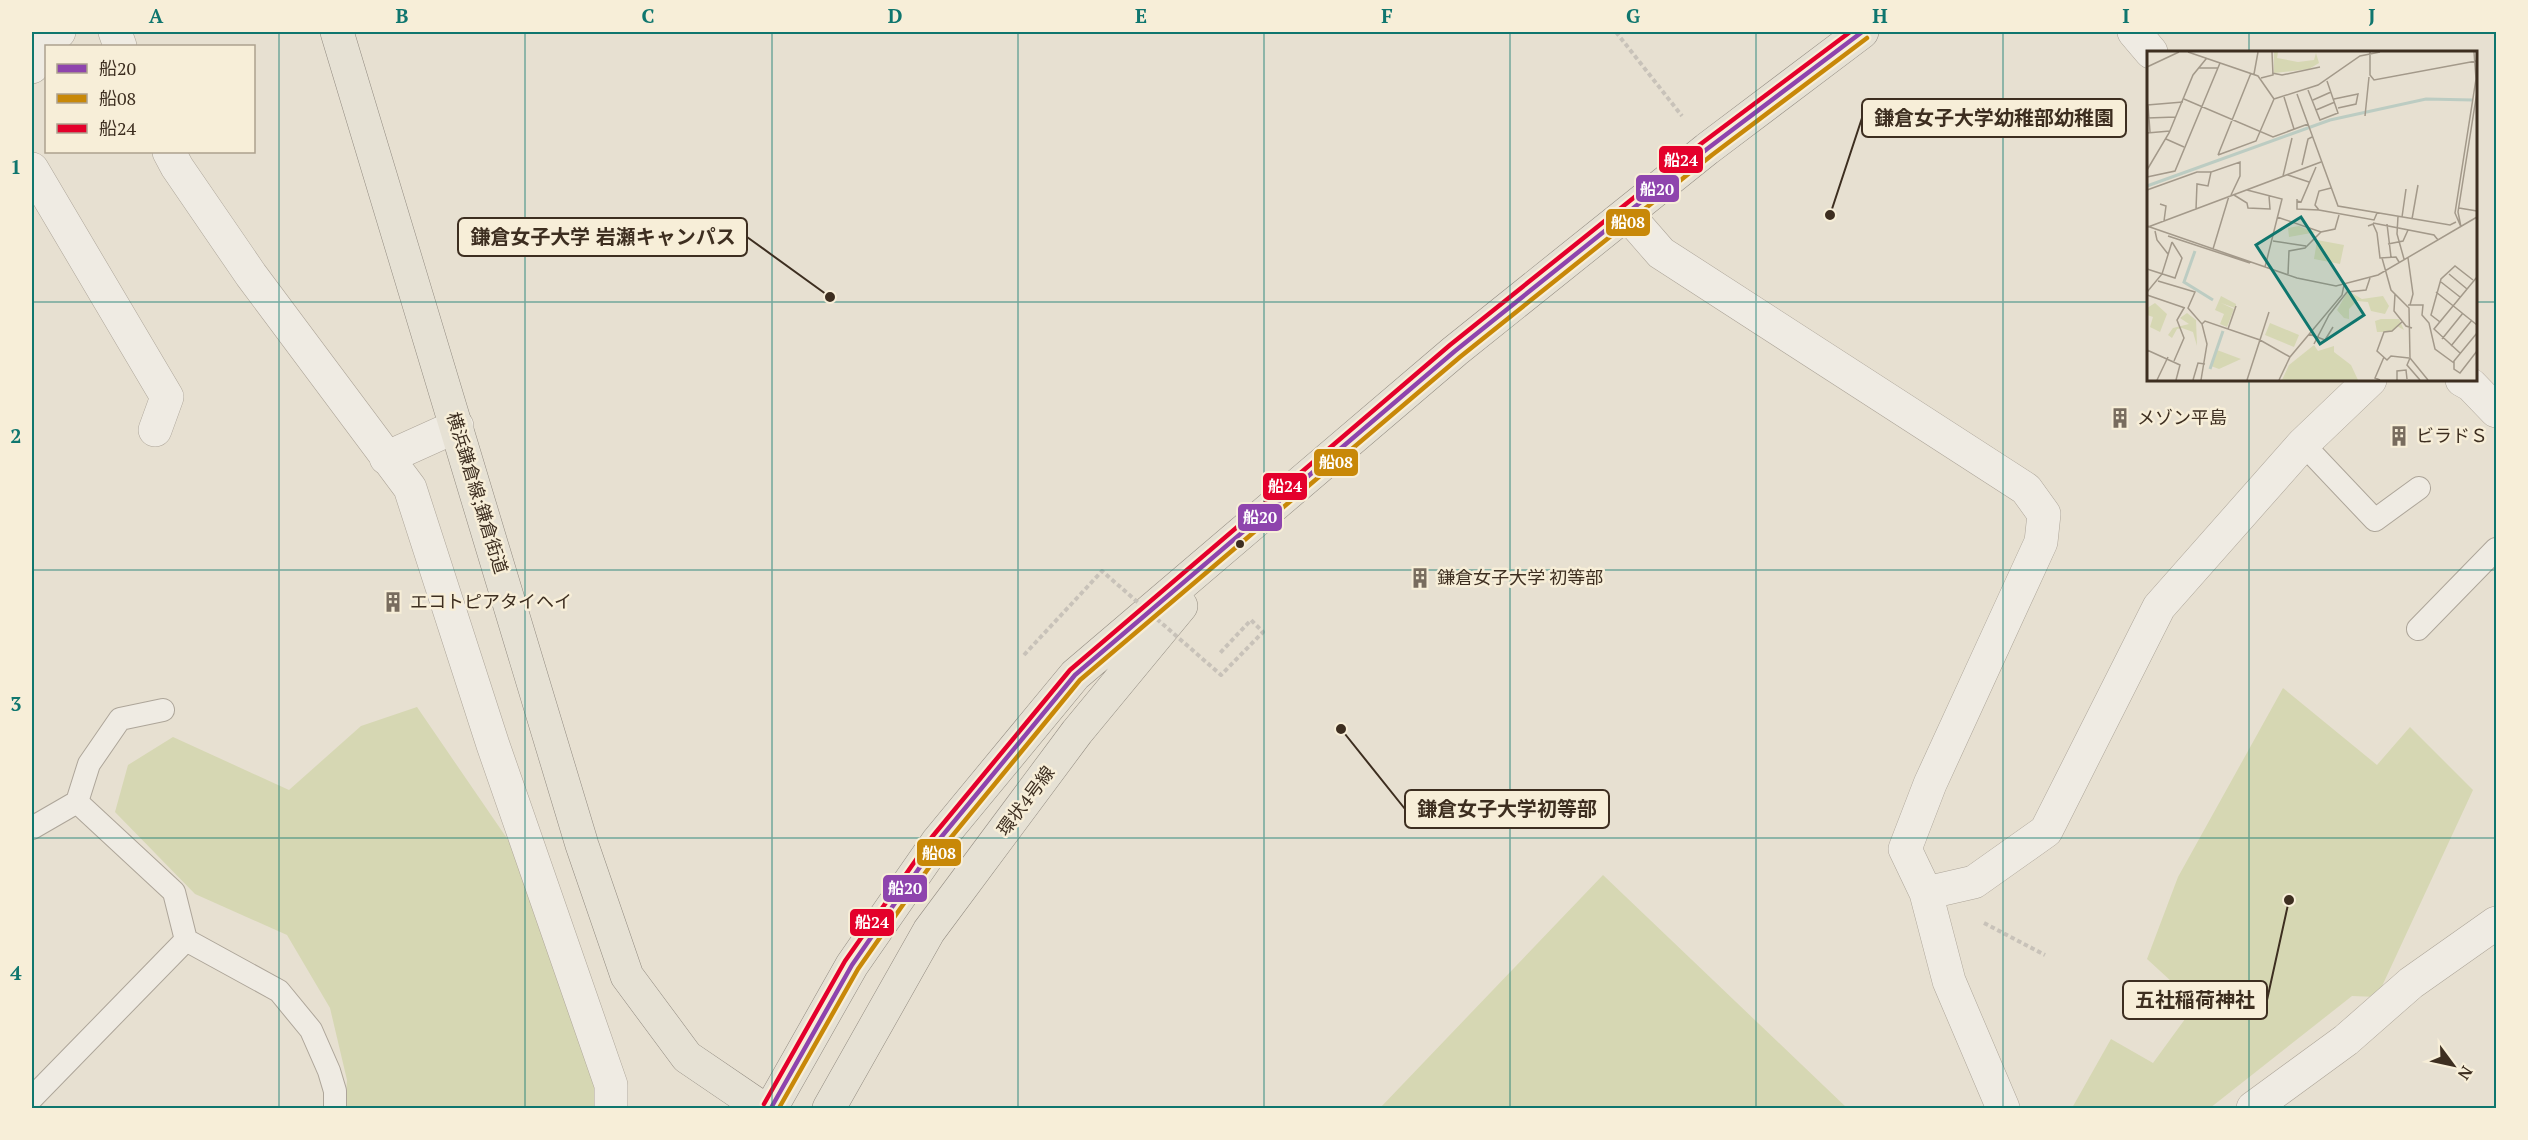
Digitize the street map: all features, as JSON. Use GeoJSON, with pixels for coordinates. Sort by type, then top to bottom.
{"type":"FeatureCollection","features":[{"type":"Feature","properties":{"kind":"main road","name":"横浜鎌倉線;鎌倉街道"},"geometry":{"type":"LineString","coordinates":[[337,32],[582,845],[627,976],[687,1057],[762,1108]]}},
{"type":"Feature","properties":{"kind":"main road","name":"環状4号線"},"geometry":{"type":"LineString","coordinates":[[771,1108],[852,965],[946,832],[1075,675],[1455,351],[1707,149],[1862,32]]}},
{"type":"Feature","properties":{"kind":"main road","name":"環状4号線"},"geometry":{"type":"LineString","coordinates":[[829,1108],[929,931],[1077,732],[1156,634],[1257,519]]}},
{"type":"Feature","properties":{"kind":"street"},"geometry":{"type":"LineString","coordinates":[[32,67],[42,44],[59,32]]}},
{"type":"Feature","properties":{"kind":"street"},"geometry":{"type":"LineString","coordinates":[[2134,32],[2150,51]]}},
{"type":"Feature","properties":{"kind":"street"},"geometry":{"type":"LineString","coordinates":[[170,153],[250,275],[410,488],[493,745],[611,1085],[610,1108]]}},
{"type":"Feature","properties":{"kind":"street"},"geometry":{"type":"LineString","coordinates":[[32,169],[135,346],[168,398],[155,430]]}},
{"type":"Feature","properties":{"kind":"street"},"geometry":{"type":"LineString","coordinates":[[1627,214],[1660,253],[2026,489],[2044,514],[2041,542],[1930,784],[1905,849],[1926,893],[1950,981],[2003,1108]]}},
{"type":"Feature","properties":{"kind":"street"},"geometry":{"type":"LineString","coordinates":[[1926,893],[1974,882],[2046,831],[2159,607],[2303,444],[2369,381]]}},
{"type":"Feature","properties":{"kind":"street"},"geometry":{"type":"LineString","coordinates":[[2464,381],[2472,385],[2496,411]]}},
{"type":"Feature","properties":{"kind":"street"},"geometry":{"type":"LineString","coordinates":[[386,458],[457,426]]}},
{"type":"Feature","properties":{"kind":"street"},"geometry":{"type":"LineString","coordinates":[[2253,1108],[2346,1040],[2411,983],[2496,923]]}},
{"type":"Feature","properties":{"kind":"lane"},"geometry":{"type":"LineString","coordinates":[[2303,444],[2375,520],[2419,488]]}},
{"type":"Feature","properties":{"kind":"lane"},"geometry":{"type":"LineString","coordinates":[[2418,629],[2496,549]]}},
{"type":"Feature","properties":{"kind":"lane"},"geometry":{"type":"LineString","coordinates":[[32,828],[77,802],[89,764],[120,719],[164,710]]}},
{"type":"Feature","properties":{"kind":"lane"},"geometry":{"type":"LineString","coordinates":[[77,802],[174,892],[186,940],[279,991],[311,1030],[330,1071],[335,1091],[335,1108]]}},
{"type":"Feature","properties":{"kind":"lane"},"geometry":{"type":"LineString","coordinates":[[32,1098],[186,940]]}},
{"type":"Feature","properties":{"kind":"path"},"geometry":{"type":"LineString","coordinates":[[1616,32],[1707,149]]}},
{"type":"Feature","properties":{"kind":"path"},"geometry":{"type":"LineString","coordinates":[[1024,655],[1102,571],[1221,675],[1263,632],[1251,620],[1220,652]]}},
{"type":"Feature","properties":{"kind":"green space"},"geometry":{"type":"Polygon","coordinates":[[[2283,688],[2377,765],[2410,727],[2473,790],[2377,997],[2352,996],[2210,1108],[2072,1108],[2111,1039],[2153,1063],[2196,1004],[2147,959],[2178,877],[2283,688]]]}},
{"type":"Feature","properties":{"kind":"green space"},"geometry":{"type":"Polygon","coordinates":[[[417,707],[519,856],[614,1108],[345,1108],[347,1080],[330,1008],[287,935],[195,894],[115,812],[128,765],[173,737],[289,790],[361,726],[417,707]]]}},
{"type":"Feature","properties":{"kind":"green space"},"geometry":{"type":"Polygon","coordinates":[[[1603,875],[1847,1108],[1380,1108],[1603,875]]]}},
{"type":"Feature","properties":{"kind":"transit line","name":"船24"},"geometry":{"type":"LineString","coordinates":[[764,1104],[845,961],[932,837],[1070,670],[1450,345],[1702,143],[1850,32]]}},
{"type":"Feature","properties":{"kind":"transit line","name":"船20"},"geometry":{"type":"LineString","coordinates":[[771,1108],[852,965],[938,841],[1075,675],[1455,351],[1707,149],[1862,32]]}},
{"type":"Feature","properties":{"kind":"transit line","name":"船08"},"geometry":{"type":"LineString","coordinates":[[779,1108],[858,969],[944,846],[1080,680],[1460,357],[1712,155],[1867,38]]}},
{"type":"Feature","properties":{"kind":"place","name":"鎌倉女子大学幼稚部幼稚園"},"geometry":{"type":"Point","coordinates":[1830,215]}},
{"type":"Feature","properties":{"kind":"place","name":"鎌倉女子大学 岩瀬キャンパス"},"geometry":{"type":"Point","coordinates":[830,297]}},
{"type":"Feature","properties":{"kind":"place","name":"メゾン平島"},"geometry":{"type":"Point","coordinates":[2120,418]}},
{"type":"Feature","properties":{"kind":"place","name":"ビラドＳ"},"geometry":{"type":"Point","coordinates":[2399,436]}},
{"type":"Feature","properties":{"kind":"place","name":"鎌倉女子大学 初等部"},"geometry":{"type":"Point","coordinates":[1420,578]}},
{"type":"Feature","properties":{"kind":"place","name":"エコトピアタイヘイ"},"geometry":{"type":"Point","coordinates":[393,602]}},
{"type":"Feature","properties":{"kind":"place","name":"鎌倉女子大学初等部"},"geometry":{"type":"Point","coordinates":[1341,729]}},
{"type":"Feature","properties":{"kind":"place","name":"五社稲荷神社"},"geometry":{"type":"Point","coordinates":[2289,900]}}]}
